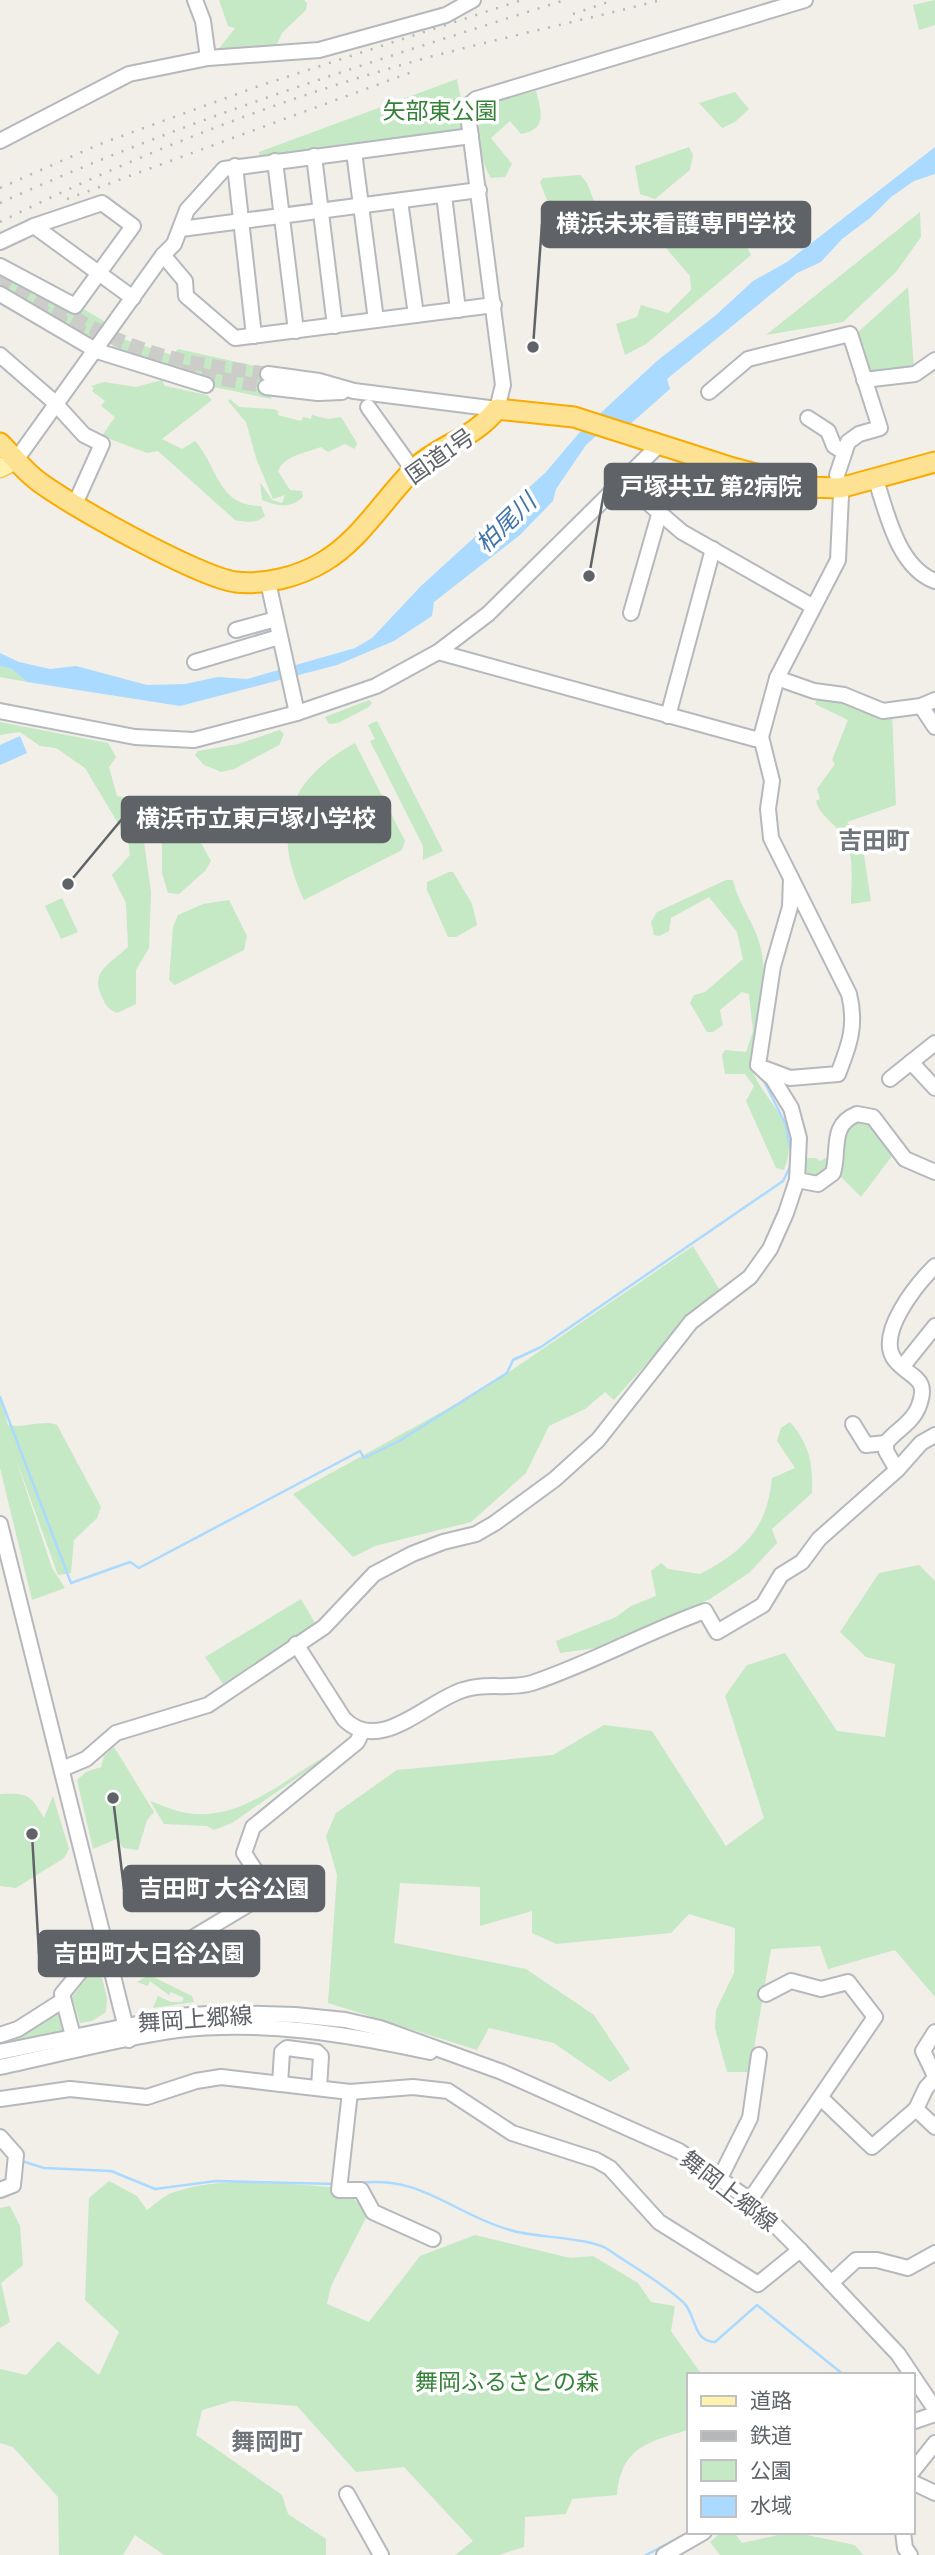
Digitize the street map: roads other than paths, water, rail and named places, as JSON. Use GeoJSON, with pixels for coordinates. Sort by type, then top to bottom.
{"type":"FeatureCollection","features":[{"type":"Feature","properties":{"kind":"highway"},"geometry":{"type":"LineString","coordinates":[[497,409],[554,413],[781,482],[806,487],[840,488],[876,481],[935,462]]}},
{"type":"Feature","properties":{"kind":"highway","name":"国道1号"},"geometry":{"type":"LineString","coordinates":[[0,443],[8,464],[75,504],[216,577],[236,582],[268,582],[322,563],[339,551],[413,470],[434,454],[474,433],[497,409]]}},
{"type":"Feature","properties":{"kind":"street"},"geometry":{"type":"LineString","coordinates":[[195,0],[203,21],[208,58]]}},
{"type":"Feature","properties":{"kind":"street"},"geometry":{"type":"LineString","coordinates":[[0,141],[129,74],[208,58],[319,50],[446,15],[473,0]]}},
{"type":"Feature","properties":{"kind":"street"},"geometry":{"type":"LineString","coordinates":[[267,381],[319,381],[354,391],[497,409],[503,385],[467,107],[477,99],[805,0]]}},
{"type":"Feature","properties":{"kind":"street"},"geometry":{"type":"LineString","coordinates":[[8,464],[57,406],[163,255],[174,244],[187,210],[225,169],[471,136]]}},
{"type":"Feature","properties":{"kind":"street"},"geometry":{"type":"LineString","coordinates":[[354,152],[376,320]]}},
{"type":"Feature","properties":{"kind":"street"},"geometry":{"type":"LineString","coordinates":[[314,156],[335,326]]}},
{"type":"Feature","properties":{"kind":"street"},"geometry":{"type":"LineString","coordinates":[[275,161],[296,331]]}},
{"type":"Feature","properties":{"kind":"street"},"geometry":{"type":"LineString","coordinates":[[235,166],[254,336]]}},
{"type":"Feature","properties":{"kind":"street"},"geometry":{"type":"LineString","coordinates":[[181,229],[479,190]]}},
{"type":"Feature","properties":{"kind":"street"},"geometry":{"type":"LineString","coordinates":[[444,195],[458,310]]}},
{"type":"Feature","properties":{"kind":"street"},"geometry":{"type":"LineString","coordinates":[[400,201],[415,315]]}},
{"type":"Feature","properties":{"kind":"street"},"geometry":{"type":"LineString","coordinates":[[0,242],[34,226],[102,203],[133,226],[75,306],[0,266]]}},
{"type":"Feature","properties":{"kind":"street"},"geometry":{"type":"LineString","coordinates":[[34,226],[133,298]]}},
{"type":"Feature","properties":{"kind":"street"},"geometry":{"type":"LineString","coordinates":[[163,255],[185,281],[186,296],[235,338],[494,305]]}},
{"type":"Feature","properties":{"kind":"street"},"geometry":{"type":"LineString","coordinates":[[2,298],[97,351],[206,385]]}},
{"type":"Feature","properties":{"kind":"street"},"geometry":{"type":"LineString","coordinates":[[709,392],[748,359],[850,334],[880,428],[859,434],[848,442],[844,452],[837,475],[841,528],[838,560],[777,678],[761,737],[772,781],[768,809],[771,838],[849,994],[853,1012],[853,1037],[838,1074],[790,1078],[758,1065]]}},
{"type":"Feature","properties":{"kind":"street"},"geometry":{"type":"LineString","coordinates":[[0,355],[57,406],[84,435],[102,444],[75,504]]}},
{"type":"Feature","properties":{"kind":"street"},"geometry":{"type":"LineString","coordinates":[[864,380],[915,374],[935,360]]}},
{"type":"Feature","properties":{"kind":"street"},"geometry":{"type":"LineString","coordinates":[[368,407],[413,470]]}},
{"type":"Feature","properties":{"kind":"street"},"geometry":{"type":"LineString","coordinates":[[808,418],[828,431],[834,446],[844,452]]}},
{"type":"Feature","properties":{"kind":"street"},"geometry":{"type":"LineString","coordinates":[[0,711],[135,737],[194,740],[295,706],[376,686],[438,652],[488,614],[618,485],[654,443]]}},
{"type":"Feature","properties":{"kind":"street"},"geometry":{"type":"LineString","coordinates":[[876,481],[901,549],[928,579],[935,581]]}},
{"type":"Feature","properties":{"kind":"street"},"geometry":{"type":"LineString","coordinates":[[618,485],[647,502],[682,532],[812,606]]}},
{"type":"Feature","properties":{"kind":"street"},"geometry":{"type":"LineString","coordinates":[[631,613],[659,515]]}},
{"type":"Feature","properties":{"kind":"street"},"geometry":{"type":"LineString","coordinates":[[668,716],[713,549]]}},
{"type":"Feature","properties":{"kind":"street"},"geometry":{"type":"LineString","coordinates":[[268,582],[295,706]]}},
{"type":"Feature","properties":{"kind":"street"},"geometry":{"type":"LineString","coordinates":[[236,630],[276,619]]}},
{"type":"Feature","properties":{"kind":"street"},"geometry":{"type":"LineString","coordinates":[[195,662],[280,640]]}},
{"type":"Feature","properties":{"kind":"street"},"geometry":{"type":"LineString","coordinates":[[438,652],[755,739],[761,737]]}},
{"type":"Feature","properties":{"kind":"street"},"geometry":{"type":"LineString","coordinates":[[777,678],[814,691],[844,695],[875,709],[920,706],[935,700]]}},
{"type":"Feature","properties":{"kind":"street"},"geometry":{"type":"LineString","coordinates":[[920,706],[935,727]]}},
{"type":"Feature","properties":{"kind":"street"},"geometry":{"type":"LineString","coordinates":[[758,1065],[773,966],[790,908],[791,876]]}},
{"type":"Feature","properties":{"kind":"street"},"geometry":{"type":"LineString","coordinates":[[890,1079],[935,1043]]}},
{"type":"Feature","properties":{"kind":"street"},"geometry":{"type":"LineString","coordinates":[[911,1062],[935,1088]]}},
{"type":"Feature","properties":{"kind":"street"},"geometry":{"type":"LineString","coordinates":[[62,1769],[86,1759],[116,1732],[208,1705],[338,1615],[374,1574],[412,1554],[443,1542],[476,1534],[495,1523],[590,1448],[691,1322],[750,1277],[770,1249],[797,1180],[799,1138],[791,1108],[773,1079],[758,1065]]}},
{"type":"Feature","properties":{"kind":"street"},"geometry":{"type":"LineString","coordinates":[[797,1180],[818,1184],[833,1173],[837,1131],[841,1124],[857,1114],[873,1117],[911,1164],[935,1172]]}},
{"type":"Feature","properties":{"kind":"street"},"geometry":{"type":"LineString","coordinates":[[853,1424],[866,1445],[886,1443],[918,1410],[920,1382],[892,1353],[893,1328],[910,1295],[935,1266]]}},
{"type":"Feature","properties":{"kind":"street"},"geometry":{"type":"LineString","coordinates":[[903,1366],[935,1326]]}},
{"type":"Feature","properties":{"kind":"street"},"geometry":{"type":"LineString","coordinates":[[296,1644],[344,1719],[362,1732],[408,1721],[446,1696],[467,1688],[519,1687],[607,1655],[653,1631],[705,1611],[716,1632],[763,1605],[781,1576],[802,1562],[819,1539],[897,1469],[921,1443],[935,1435]]}},
{"type":"Feature","properties":{"kind":"street"},"geometry":{"type":"LineString","coordinates":[[886,1443],[886,1451],[897,1469]]}},
{"type":"Feature","properties":{"kind":"street"},"geometry":{"type":"LineString","coordinates":[[0,1524],[129,2040]]}},
{"type":"Feature","properties":{"kind":"street"},"geometry":{"type":"LineString","coordinates":[[112,1966],[149,1964],[269,1892],[244,1853],[253,1827],[357,1742],[362,1732]]}},
{"type":"Feature","properties":{"kind":"street"},"geometry":{"type":"LineString","coordinates":[[73,2036],[62,1994],[98,1950],[107,1948]]}},
{"type":"Feature","properties":{"kind":"street"},"geometry":{"type":"LineString","coordinates":[[750,2200],[875,2017],[848,1982],[821,1989],[791,1981],[766,1994]]}},
{"type":"Feature","properties":{"kind":"street"},"geometry":{"type":"LineString","coordinates":[[0,2035],[28,2024],[62,2001]]}},
{"type":"Feature","properties":{"kind":"street","name":"舞岡上郷線"},"geometry":{"type":"LineString","coordinates":[[0,2052],[176,2016],[224,2013],[345,2020],[413,2038],[641,2132],[679,2151],[720,2178],[750,2200],[800,2250],[898,2354],[911,2373]]}},
{"type":"Feature","properties":{"kind":"street","name":"舞岡上郷線"},"geometry":{"type":"LineString","coordinates":[[0,2067],[176,2030],[222,2027],[290,2029],[378,2041],[468,2060]]}},
{"type":"Feature","properties":{"kind":"street"},"geometry":{"type":"LineString","coordinates":[[821,2098],[872,2147],[916,2109],[926,2088],[935,2077],[923,2051],[935,2032]]}},
{"type":"Feature","properties":{"kind":"street"},"geometry":{"type":"LineString","coordinates":[[280,2084],[282,2052],[287,2048],[317,2052],[321,2056],[319,2088]]}},
{"type":"Feature","properties":{"kind":"street"},"geometry":{"type":"LineString","coordinates":[[720,2178],[750,2118],[759,2055]]}},
{"type":"Feature","properties":{"kind":"street"},"geometry":{"type":"LineString","coordinates":[[0,2099],[70,2089],[147,2097],[196,2081],[221,2077],[350,2092],[413,2087],[448,2091],[512,2133],[596,2160],[610,2168],[659,2222],[758,2284],[800,2250]]}},
{"type":"Feature","properties":{"kind":"street"},"geometry":{"type":"LineString","coordinates":[[350,2092],[340,2184],[361,2190],[373,2212],[433,2239]]}},
{"type":"Feature","properties":{"kind":"street"},"geometry":{"type":"LineString","coordinates":[[916,2109],[935,2127]]}},
{"type":"Feature","properties":{"kind":"street"},"geometry":{"type":"LineString","coordinates":[[0,2137],[16,2160],[13,2185],[0,2190]]}},
{"type":"Feature","properties":{"kind":"street"},"geometry":{"type":"LineString","coordinates":[[831,2283],[856,2260],[877,2260],[908,2268],[935,2253]]}},
{"type":"Feature","properties":{"kind":"street","name":"舞岡上郷線"},"geometry":{"type":"LineString","coordinates":[[914,2378],[933,2406]]}},
{"type":"Feature","properties":{"kind":"street"},"geometry":{"type":"LineString","coordinates":[[914,2420],[933,2406]]}},
{"type":"Feature","properties":{"kind":"street"},"geometry":{"type":"LineString","coordinates":[[914,2469],[935,2443]]}},
{"type":"Feature","properties":{"kind":"street"},"geometry":{"type":"LineString","coordinates":[[914,2483],[935,2493]]}},
{"type":"Feature","properties":{"kind":"street"},"geometry":{"type":"LineString","coordinates":[[347,2494],[381,2555]]}},
{"type":"Feature","properties":{"kind":"street"},"geometry":{"type":"LineString","coordinates":[[664,2555],[701,2534]]}},
{"type":"Feature","properties":{"kind":"street"},"geometry":{"type":"LineString","coordinates":[[904,2534],[905,2547],[911,2555]]}},
{"type":"Feature","properties":{"kind":"water","name":"柏尾川"},"geometry":{"type":"Polygon","coordinates":[[[935,147],[935,174],[914,181],[891,197],[870,218],[842,239],[821,262],[797,273],[667,379],[670,389],[611,441],[596,436],[586,445],[556,489],[553,501],[520,535],[434,602],[432,616],[394,641],[337,665],[180,706],[27,682],[12,669],[0,666],[0,653],[19,662],[50,669],[76,666],[147,685],[185,684],[218,677],[247,679],[355,648],[372,638],[421,586],[546,472],[579,433],[658,360],[715,316],[753,281],[787,262],[935,147]]]}},
{"type":"Feature","properties":{"kind":"water"},"geometry":{"type":"Polygon","coordinates":[[[20,736],[27,753],[0,765],[0,745],[20,736]]]}},
{"type":"Feature","properties":{"kind":"waterway"},"geometry":{"type":"LineString","coordinates":[[764,1081],[786,1125],[791,1152]]}},
{"type":"Feature","properties":{"kind":"waterway"},"geometry":{"type":"LineString","coordinates":[[0,1397],[71,1583],[130,1562],[139,1568],[360,1451],[364,1458],[399,1441],[507,1373],[513,1360],[541,1347],[783,1181],[791,1165]]}},
{"type":"Feature","properties":{"kind":"waterway"},"geometry":{"type":"LineString","coordinates":[[22,2161],[44,2168],[111,2171],[155,2189],[216,2181],[335,2184]]}},
{"type":"Feature","properties":{"kind":"waterway"},"geometry":{"type":"LineString","coordinates":[[359,2183],[401,2185],[419,2190],[510,2230],[601,2246],[684,2303],[699,2333],[708,2341],[715,2342],[757,2305],[842,2373]]}},
{"type":"Feature","properties":{"kind":"waterway"},"geometry":{"type":"LineString","coordinates":[[646,2555],[687,2534]]}},
{"type":"Feature","properties":{"kind":"tunnel"},"geometry":{"type":"LineString","coordinates":[[0,276],[89,326],[145,350],[190,362],[268,374]]}},
{"type":"Feature","properties":{"kind":"tunnel"},"geometry":{"type":"LineString","coordinates":[[34,307],[97,340]]}},
{"type":"Feature","properties":{"kind":"tunnel"},"geometry":{"type":"LineString","coordinates":[[181,371],[266,387]]}},
{"type":"Feature","properties":{"kind":"railway"},"geometry":{"type":"LineString","coordinates":[[0,188],[100,144],[259,86],[522,0]]}},
{"type":"Feature","properties":{"kind":"railway"},"geometry":{"type":"LineString","coordinates":[[0,203],[209,118],[565,0]]}},
{"type":"Feature","properties":{"kind":"railway"},"geometry":{"type":"LineString","coordinates":[[573,14],[614,0]]}},
{"type":"Feature","properties":{"kind":"railway"},"geometry":{"type":"LineString","coordinates":[[0,222],[153,152],[312,93],[449,52],[661,0]]}},
{"type":"Feature","properties":{"kind":"railway"},"geometry":{"type":"LineString","coordinates":[[67,199],[412,72]]}},
{"type":"Feature","properties":{"kind":"place","name":"横浜未来看護専門学校"},"geometry":{"type":"Point","coordinates":[533,347]}},
{"type":"Feature","properties":{"kind":"place","name":"戸塚共立 第2病院"},"geometry":{"type":"Point","coordinates":[589,576]}},
{"type":"Feature","properties":{"kind":"place","name":"横浜市立東戸塚小学校"},"geometry":{"type":"Point","coordinates":[68,884]}},
{"type":"Feature","properties":{"kind":"place","name":"吉田町 大谷公園"},"geometry":{"type":"Point","coordinates":[113,1798]}},
{"type":"Feature","properties":{"kind":"place","name":"吉田町大日谷公園"},"geometry":{"type":"Point","coordinates":[32,1834]}},
{"type":"Feature","properties":{"kind":"district","name":"吉田町"},"geometry":{"type":"Point","coordinates":[874,841]}},
{"type":"Feature","properties":{"kind":"district","name":"舞岡町"},"geometry":{"type":"Point","coordinates":[267,2442]}},
{"type":"Feature","properties":{"kind":"park label","name":"矢部東公園"},"geometry":{"type":"Point","coordinates":[440,111]}},
{"type":"Feature","properties":{"kind":"park label","name":"舞岡ふるさとの森"},"geometry":{"type":"Point","coordinates":[507,2382]}}]}
